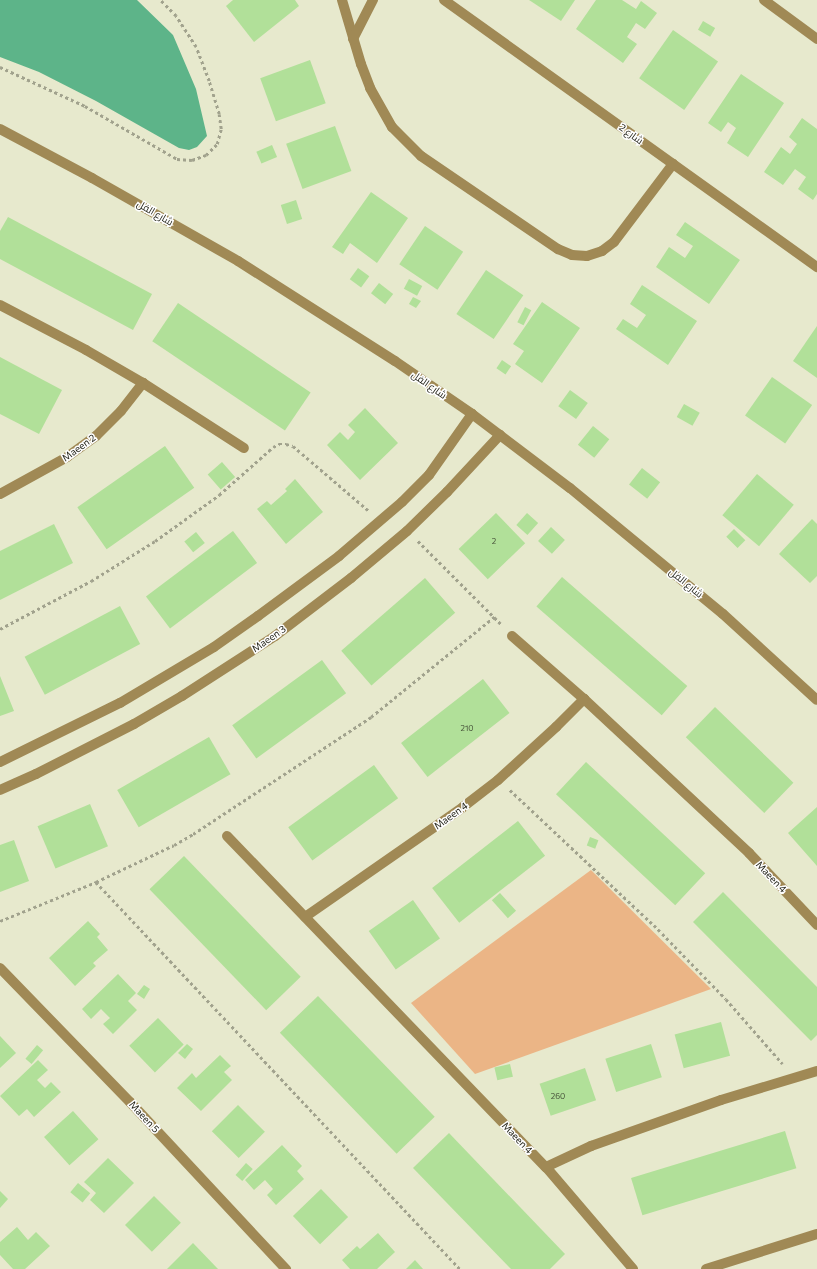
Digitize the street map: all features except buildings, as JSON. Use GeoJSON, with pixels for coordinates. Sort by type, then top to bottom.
{"type":"FeatureCollection","features":[{"type":"Feature","properties":{"kind":"street"},"geometry":{"type":"LineString","coordinates":[[342,0],[366,76],[382,111],[392,127],[420,156],[558,249],[572,255],[587,256],[602,251],[614,242],[673,164]]}},
{"type":"Feature","properties":{"kind":"street"},"geometry":{"type":"LineString","coordinates":[[354,40],[373,0]]}},
{"type":"Feature","properties":{"kind":"street","name":"شارع 2"},"geometry":{"type":"LineString","coordinates":[[444,0],[817,268]]}},
{"type":"Feature","properties":{"kind":"street"},"geometry":{"type":"LineString","coordinates":[[764,0],[817,39]]}},
{"type":"Feature","properties":{"kind":"street","name":"شارع الفل"},"geometry":{"type":"LineString","coordinates":[[0,129],[86,174],[238,261],[389,357],[472,414],[570,488],[723,614],[817,700]]}},
{"type":"Feature","properties":{"kind":"street"},"geometry":{"type":"LineString","coordinates":[[0,305],[86,350],[143,383],[244,448]]}},
{"type":"Feature","properties":{"kind":"street","name":"Maeen 2"},"geometry":{"type":"LineString","coordinates":[[0,494],[67,457],[96,436],[121,411],[143,383]]}},
{"type":"Feature","properties":{"kind":"street"},"geometry":{"type":"LineString","coordinates":[[0,762],[120,703],[214,648],[339,556],[402,502],[429,475],[472,414]]}},
{"type":"Feature","properties":{"kind":"street","name":"Maeen 3"},"geometry":{"type":"LineString","coordinates":[[0,790],[36,774],[134,724],[229,667],[319,603],[407,530],[447,492],[500,435]]}},
{"type":"Feature","properties":{"kind":"street","name":"Maeen 4"},"geometry":{"type":"LineString","coordinates":[[512,636],[584,699],[749,853],[817,925]]}},
{"type":"Feature","properties":{"kind":"street","name":"Maeen 4"},"geometry":{"type":"LineString","coordinates":[[305,917],[463,807],[498,780],[584,699]]}},
{"type":"Feature","properties":{"kind":"street","name":"Maeen 4"},"geometry":{"type":"LineString","coordinates":[[227,836],[546,1167],[634,1269]]}},
{"type":"Feature","properties":{"kind":"street","name":"Maeen 5"},"geometry":{"type":"LineString","coordinates":[[0,968],[135,1108],[286,1269]]}},
{"type":"Feature","properties":{"kind":"street"},"geometry":{"type":"LineString","coordinates":[[546,1167],[591,1146],[622,1135],[721,1100],[817,1071]]}},
{"type":"Feature","properties":{"kind":"street"},"geometry":{"type":"LineString","coordinates":[[706,1269],[817,1234]]}},
{"type":"Feature","properties":{"kind":"path"},"geometry":{"type":"LineString","coordinates":[[0,67],[85,106],[177,159],[192,160],[206,155],[217,144],[221,129],[219,114],[209,81],[196,47],[176,16],[160,0]]}},
{"type":"Feature","properties":{"kind":"path"},"geometry":{"type":"LineString","coordinates":[[0,629],[91,581],[155,541],[219,495],[272,447],[279,444],[293,446],[380,520]]}},
{"type":"Feature","properties":{"kind":"path"},"geometry":{"type":"LineString","coordinates":[[407,530],[512,636]]}},
{"type":"Feature","properties":{"kind":"path"},"geometry":{"type":"LineString","coordinates":[[0,921],[96,882],[174,845],[306,761],[371,717],[494,617]]}},
{"type":"Feature","properties":{"kind":"path"},"geometry":{"type":"LineString","coordinates":[[498,780],[654,925],[726,999],[795,1078]]}},
{"type":"Feature","properties":{"kind":"path"},"geometry":{"type":"LineString","coordinates":[[96,882],[460,1269]]}},
{"type":"Feature","properties":{"kind":"shaded area"},"geometry":{"type":"Polygon","coordinates":[[[0,0],[137,0],[173,35],[196,89],[207,136],[197,147],[189,150],[179,148],[96,101],[39,72],[0,57],[0,0]]]}},
{"type":"Feature","properties":{"kind":"shaded area"},"geometry":{"type":"Polygon","coordinates":[[[591,870],[711,989],[475,1074],[411,1003],[591,870]]]}}]}
